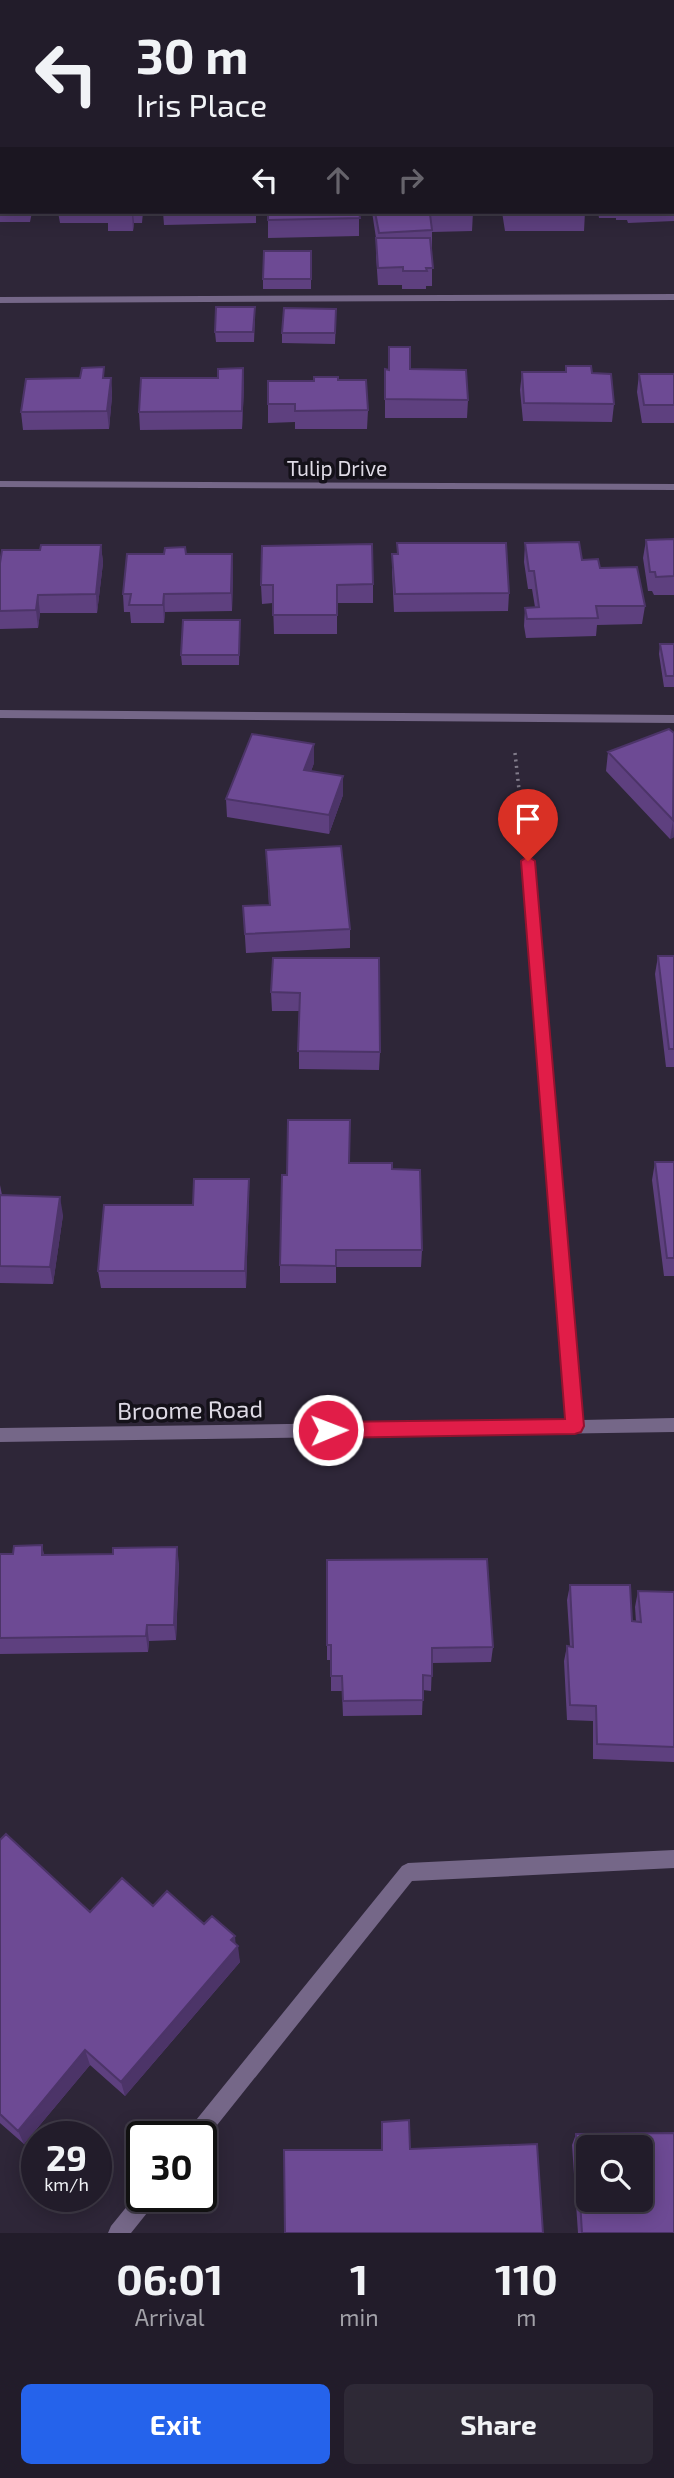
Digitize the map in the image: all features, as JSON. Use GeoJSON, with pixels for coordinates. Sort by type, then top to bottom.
{"type":"FeatureCollection","features":[{"type":"Feature","properties":{"kind":"street"},"geometry":{"type":"LineString","coordinates":[[0,300],[674,297]]}},
{"type":"Feature","properties":{"kind":"street","name":"Tulip Drive"},"geometry":{"type":"LineString","coordinates":[[0,484],[674,487]]}},
{"type":"Feature","properties":{"kind":"street"},"geometry":{"type":"LineString","coordinates":[[0,714],[674,719]]}},
{"type":"Feature","properties":{"kind":"street"},"geometry":{"type":"LineString","coordinates":[[528,861],[575,1426]]}},
{"type":"Feature","properties":{"kind":"street","name":"Broome Road"},"geometry":{"type":"LineString","coordinates":[[0,1435],[674,1425]]}},
{"type":"Feature","properties":{"kind":"street"},"geometry":{"type":"LineString","coordinates":[[208,2121],[408,1871],[674,1859]]}},
{"type":"Feature","properties":{"kind":"street"},"geometry":{"type":"LineString","coordinates":[[118,2233],[135,2212]]}},
{"type":"Feature","properties":{"kind":"path"},"geometry":{"type":"LineString","coordinates":[[515,753],[521,808]]}},
{"type":"Feature","properties":{"kind":"building"},"geometry":{"type":"Polygon","coordinates":[[[268,214],[359,214],[360,218],[268,220],[268,214]]]}},
{"type":"Feature","properties":{"kind":"building"},"geometry":{"type":"Polygon","coordinates":[[[375,214],[430,214],[432,230],[379,233],[375,214]]]}},
{"type":"Feature","properties":{"kind":"building"},"geometry":{"type":"Polygon","coordinates":[[[376,238],[430,238],[433,268],[426,268],[427,271],[403,271],[403,267],[378,268],[376,238]]]}},
{"type":"Feature","properties":{"kind":"building"},"geometry":{"type":"Polygon","coordinates":[[[264,251],[311,251],[311,279],[263,279],[264,251]]]}},
{"type":"Feature","properties":{"kind":"building"},"geometry":{"type":"Polygon","coordinates":[[[216,307],[255,307],[253,332],[215,332],[216,307]]]}},
{"type":"Feature","properties":{"kind":"building"},"geometry":{"type":"Polygon","coordinates":[[[284,308],[336,309],[335,333],[282,333],[284,308]]]}},
{"type":"Feature","properties":{"kind":"building"},"geometry":{"type":"Polygon","coordinates":[[[389,347],[410,347],[410,369],[466,370],[468,400],[385,399],[385,369],[389,370],[389,347]]]}},
{"type":"Feature","properties":{"kind":"building"},"geometry":{"type":"Polygon","coordinates":[[[566,366],[591,366],[592,373],[611,374],[614,404],[524,403],[522,372],[566,372],[566,366]]]}},
{"type":"Feature","properties":{"kind":"building"},"geometry":{"type":"Polygon","coordinates":[[[104,367],[103,378],[111,378],[107,411],[21,412],[26,379],[80,378],[82,368],[104,367]]]}},
{"type":"Feature","properties":{"kind":"building"},"geometry":{"type":"Polygon","coordinates":[[[243,368],[242,411],[139,412],[141,378],[218,378],[218,369],[243,368]]]}},
{"type":"Feature","properties":{"kind":"building"},"geometry":{"type":"Polygon","coordinates":[[[639,374],[674,374],[674,405],[644,405],[639,374]]]}},
{"type":"Feature","properties":{"kind":"building"},"geometry":{"type":"Polygon","coordinates":[[[314,377],[366,380],[368,410],[295,411],[295,404],[268,404],[268,381],[314,381],[314,377]]]}},
{"type":"Feature","properties":{"kind":"building"},"geometry":{"type":"Polygon","coordinates":[[[674,539],[674,576],[656,577],[655,572],[650,572],[646,540],[674,539]]]}},
{"type":"Feature","properties":{"kind":"building"},"geometry":{"type":"Polygon","coordinates":[[[579,542],[582,560],[598,559],[600,568],[637,567],[645,606],[596,606],[598,618],[527,619],[525,608],[539,607],[534,571],[529,571],[525,543],[579,542]]]}},
{"type":"Feature","properties":{"kind":"building"},"geometry":{"type":"Polygon","coordinates":[[[397,543],[506,543],[509,593],[395,594],[392,554],[398,554],[397,543]]]}},
{"type":"Feature","properties":{"kind":"building"},"geometry":{"type":"Polygon","coordinates":[[[372,544],[373,584],[337,585],[337,615],[273,615],[273,585],[261,585],[262,546],[372,544]]]}},
{"type":"Feature","properties":{"kind":"building"},"geometry":{"type":"Polygon","coordinates":[[[41,545],[101,545],[96,594],[38,595],[36,610],[0,611],[2,550],[40,550],[41,545]]]}},
{"type":"Feature","properties":{"kind":"building"},"geometry":{"type":"Polygon","coordinates":[[[185,547],[186,554],[232,554],[231,593],[164,594],[163,605],[129,605],[131,594],[123,594],[127,554],[164,554],[165,548],[185,547]]]}},
{"type":"Feature","properties":{"kind":"building"},"geometry":{"type":"Polygon","coordinates":[[[183,620],[240,620],[239,655],[181,655],[183,620]]]}},
{"type":"Feature","properties":{"kind":"building"},"geometry":{"type":"Polygon","coordinates":[[[660,644],[674,644],[674,676],[666,676],[660,644]]]}},
{"type":"Feature","properties":{"kind":"building"},"geometry":{"type":"Polygon","coordinates":[[[669,729],[674,733],[673,820],[608,752],[669,729]]]}},
{"type":"Feature","properties":{"kind":"building"},"geometry":{"type":"Polygon","coordinates":[[[252,734],[314,744],[304,770],[343,776],[329,815],[226,799],[252,734]]]}},
{"type":"Feature","properties":{"kind":"building"},"geometry":{"type":"Polygon","coordinates":[[[341,846],[350,929],[245,934],[243,906],[270,905],[266,850],[341,846]]]}},
{"type":"Feature","properties":{"kind":"building"},"geometry":{"type":"Polygon","coordinates":[[[658,956],[674,956],[674,1049],[669,1049],[658,956]]]}},
{"type":"Feature","properties":{"kind":"building"},"geometry":{"type":"Polygon","coordinates":[[[273,958],[379,958],[380,1052],[298,1051],[300,993],[271,992],[273,958]]]}},
{"type":"Feature","properties":{"kind":"building"},"geometry":{"type":"Polygon","coordinates":[[[288,1120],[350,1120],[349,1163],[392,1163],[392,1169],[420,1170],[422,1250],[336,1250],[336,1266],[280,1265],[282,1175],[287,1175],[288,1120]]]}},
{"type":"Feature","properties":{"kind":"building"},"geometry":{"type":"Polygon","coordinates":[[[655,1162],[674,1162],[674,1258],[667,1258],[655,1162]]]}},
{"type":"Feature","properties":{"kind":"building"},"geometry":{"type":"Polygon","coordinates":[[[194,1179],[249,1179],[245,1271],[98,1271],[104,1205],[193,1205],[194,1179]]]}},
{"type":"Feature","properties":{"kind":"building"},"geometry":{"type":"Polygon","coordinates":[[[0,1195],[60,1197],[50,1267],[0,1266],[0,1195]]]}},
{"type":"Feature","properties":{"kind":"building"},"geometry":{"type":"Polygon","coordinates":[[[42,1545],[42,1555],[113,1554],[113,1548],[177,1547],[174,1625],[147,1625],[146,1636],[0,1638],[0,1554],[13,1554],[14,1546],[42,1545]]]}},
{"type":"Feature","properties":{"kind":"building"},"geometry":{"type":"Polygon","coordinates":[[[487,1559],[493,1647],[432,1648],[432,1676],[423,1675],[423,1700],[343,1701],[342,1676],[331,1676],[331,1645],[327,1645],[327,1560],[487,1559]]]}},
{"type":"Feature","properties":{"kind":"building"},"geometry":{"type":"Polygon","coordinates":[[[570,1585],[630,1585],[632,1621],[641,1622],[638,1591],[674,1592],[674,1747],[597,1744],[596,1706],[570,1705],[567,1646],[573,1647],[570,1585]]]}},
{"type":"Feature","properties":{"kind":"building"},"geometry":{"type":"Polygon","coordinates":[[[6,1834],[90,1912],[122,1878],[153,1906],[167,1891],[204,1924],[212,1916],[235,1936],[231,1940],[238,1946],[121,2082],[85,2050],[26,2121],[21,2121],[18,2131],[0,2114],[0,1840],[6,1834]]]}},
{"type":"Feature","properties":{"kind":"building"},"geometry":{"type":"Polygon","coordinates":[[[409,2120],[410,2149],[537,2144],[543,2233],[285,2233],[284,2150],[382,2150],[382,2122],[409,2120]]]}},
{"type":"Feature","properties":{"kind":"building"},"geometry":{"type":"Polygon","coordinates":[[[674,2133],[674,2233],[582,2233],[581,2212],[653,2212],[653,2135],[576,2135],[674,2133]]]}},
{"type":"Feature","properties":{"kind":"route"},"geometry":{"type":"LineString","coordinates":[[328,1430],[575,1426],[528,861]]}}]}
